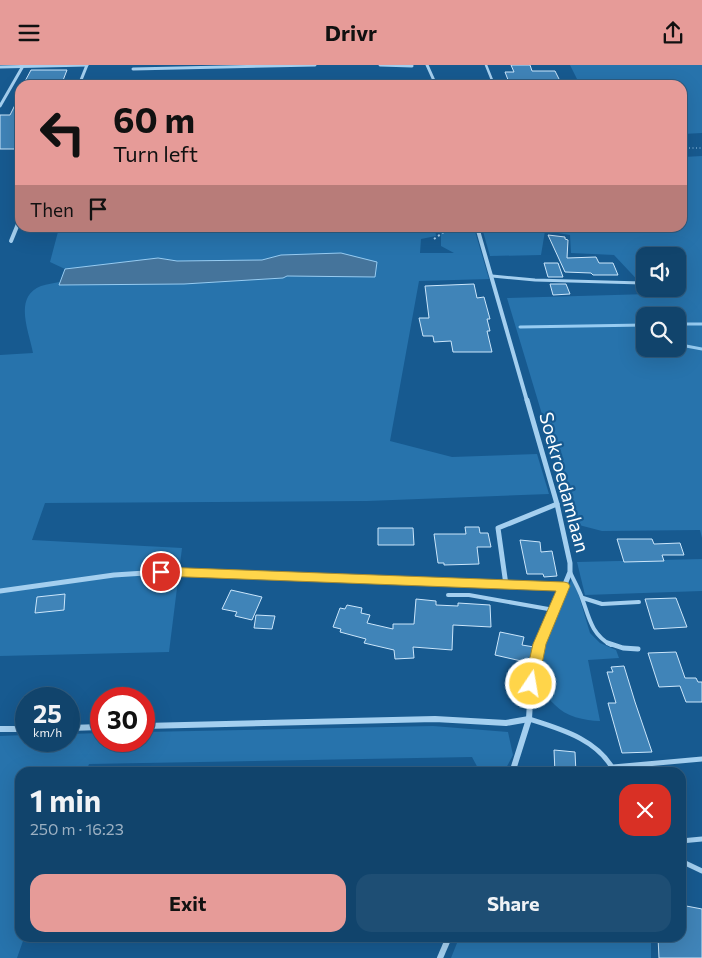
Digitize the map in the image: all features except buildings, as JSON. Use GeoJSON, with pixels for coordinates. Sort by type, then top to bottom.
{"type":"FeatureCollection","features":[{"type":"Feature","properties":{"kind":"street"},"geometry":{"type":"LineString","coordinates":[[0,67],[87,65],[81,80]]}},
{"type":"Feature","properties":{"kind":"street"},"geometry":{"type":"LineString","coordinates":[[133,69],[315,65]]}},
{"type":"Feature","properties":{"kind":"street"},"geometry":{"type":"LineString","coordinates":[[380,65],[412,66]]}},
{"type":"Feature","properties":{"kind":"street"},"geometry":{"type":"LineString","coordinates":[[427,65],[434,80]]}},
{"type":"Feature","properties":{"kind":"street"},"geometry":{"type":"LineString","coordinates":[[15,80],[23,67]]}},
{"type":"Feature","properties":{"kind":"street"},"geometry":{"type":"LineString","coordinates":[[0,106],[15,81]]}},
{"type":"Feature","properties":{"kind":"street"},"geometry":{"type":"LineString","coordinates":[[11,241],[15,231]]}},
{"type":"Feature","properties":{"kind":"street","name":"Soekroedamlaan"},"geometry":{"type":"LineString","coordinates":[[478,232],[492,275],[557,505],[570,563],[570,572],[540,644],[531,684],[529,719],[514,767]]}},
{"type":"Feature","properties":{"kind":"street"},"geometry":{"type":"LineString","coordinates":[[506,585],[498,528],[557,505]]}},
{"type":"Feature","properties":{"kind":"street"},"geometry":{"type":"LineString","coordinates":[[0,591],[114,575],[161,572],[564,586]]}},
{"type":"Feature","properties":{"kind":"street"},"geometry":{"type":"LineString","coordinates":[[155,726],[444,719],[516,723],[529,719]]}},
{"type":"Feature","properties":{"kind":"street"},"geometry":{"type":"LineString","coordinates":[[0,729],[15,729]]}},
{"type":"Feature","properties":{"kind":"street"},"geometry":{"type":"LineString","coordinates":[[440,958],[447,942]]}},
{"type":"Feature","properties":{"kind":"lane"},"geometry":{"type":"LineString","coordinates":[[486,65],[492,80]]}},
{"type":"Feature","properties":{"kind":"lane"},"geometry":{"type":"LineString","coordinates":[[492,275],[535,280],[636,283]]}},
{"type":"Feature","properties":{"kind":"lane"},"geometry":{"type":"LineString","coordinates":[[570,572],[582,597],[589,623],[598,637],[604,642],[624,649],[638,649]]}},
{"type":"Feature","properties":{"kind":"lane"},"geometry":{"type":"LineString","coordinates":[[448,595],[469,595],[554,610]]}},
{"type":"Feature","properties":{"kind":"lane"},"geometry":{"type":"LineString","coordinates":[[582,597],[595,603],[639,602]]}},
{"type":"Feature","properties":{"kind":"lane"},"geometry":{"type":"LineString","coordinates":[[529,719],[573,735],[596,748],[612,767]]}},
{"type":"Feature","properties":{"kind":"lane"},"geometry":{"type":"LineString","coordinates":[[638,767],[702,759]]}},
{"type":"Feature","properties":{"kind":"lane"},"geometry":{"type":"LineString","coordinates":[[686,841],[702,839]]}},
{"type":"Feature","properties":{"kind":"lane"},"geometry":{"type":"LineString","coordinates":[[686,863],[702,871]]}},
{"type":"Feature","properties":{"kind":"path"},"geometry":{"type":"LineString","coordinates":[[687,148],[702,148]]}},
{"type":"Feature","properties":{"kind":"path"},"geometry":{"type":"LineString","coordinates":[[434,239],[444,232]]}},
{"type":"Feature","properties":{"kind":"shaded area"},"geometry":{"type":"Polygon","coordinates":[[[570,65],[702,65],[702,133],[687,134],[687,80],[578,80],[570,65]]]}},
{"type":"Feature","properties":{"kind":"shaded area"},"geometry":{"type":"Polygon","coordinates":[[[702,156],[702,538],[700,530],[602,531],[575,524],[507,298],[636,294],[636,297],[686,297],[686,247],[636,247],[636,278],[614,255],[571,253],[570,235],[551,232],[687,232],[687,157],[702,156]]]}},
{"type":"Feature","properties":{"kind":"shaded area"},"geometry":{"type":"Polygon","coordinates":[[[58,232],[436,232],[436,236],[421,239],[420,253],[454,253],[441,246],[441,232],[475,232],[489,279],[419,281],[390,441],[452,457],[537,454],[549,494],[367,501],[45,503],[32,540],[182,548],[169,652],[0,656],[0,355],[33,353],[25,315],[27,298],[32,291],[41,286],[60,282],[60,285],[184,284],[283,278],[287,276],[375,276],[281,255],[262,260],[177,261],[158,258],[65,269],[50,262],[58,232]]]}},
{"type":"Feature","properties":{"kind":"shaded area"},"geometry":{"type":"Polygon","coordinates":[[[483,232],[545,232],[541,255],[490,256],[483,232]]]}},
{"type":"Feature","properties":{"kind":"shaded area"},"geometry":{"type":"Polygon","coordinates":[[[341,253],[377,262],[375,277],[287,276],[283,278],[184,284],[59,285],[65,269],[158,258],[177,261],[262,260],[281,255],[341,253]]]}},
{"type":"Feature","properties":{"kind":"shaded area"},"geometry":{"type":"Polygon","coordinates":[[[702,559],[702,591],[585,595],[577,562],[702,559]]]}},
{"type":"Feature","properties":{"kind":"shaded area"},"geometry":{"type":"Polygon","coordinates":[[[573,576],[590,633],[600,643],[616,650],[619,658],[588,660],[600,721],[582,719],[564,712],[546,697],[539,688],[537,677],[543,648],[573,576]]]}},
{"type":"Feature","properties":{"kind":"shaded area"},"geometry":{"type":"Polygon","coordinates":[[[433,726],[508,732],[513,755],[507,767],[477,767],[472,757],[89,764],[88,767],[15,767],[15,942],[23,942],[17,958],[0,958],[0,736],[15,735],[15,752],[80,752],[80,734],[90,733],[90,752],[155,752],[155,732],[433,726]]]}},
{"type":"Feature","properties":{"kind":"shaded area"},"geometry":{"type":"Polygon","coordinates":[[[457,942],[651,942],[651,958],[451,958],[457,942]]]}},
{"type":"Feature","properties":{"kind":"waterway"},"geometry":{"type":"LineString","coordinates":[[686,324],[702,324]]}},
{"type":"Feature","properties":{"kind":"waterway"},"geometry":{"type":"LineString","coordinates":[[520,327],[636,325]]}},
{"type":"Feature","properties":{"kind":"waterway"},"geometry":{"type":"LineString","coordinates":[[686,346],[702,349]]}},
{"type":"Feature","properties":{"kind":"route"},"geometry":{"type":"LineString","coordinates":[[161,572],[564,586],[540,644],[531,684]]}}]}
